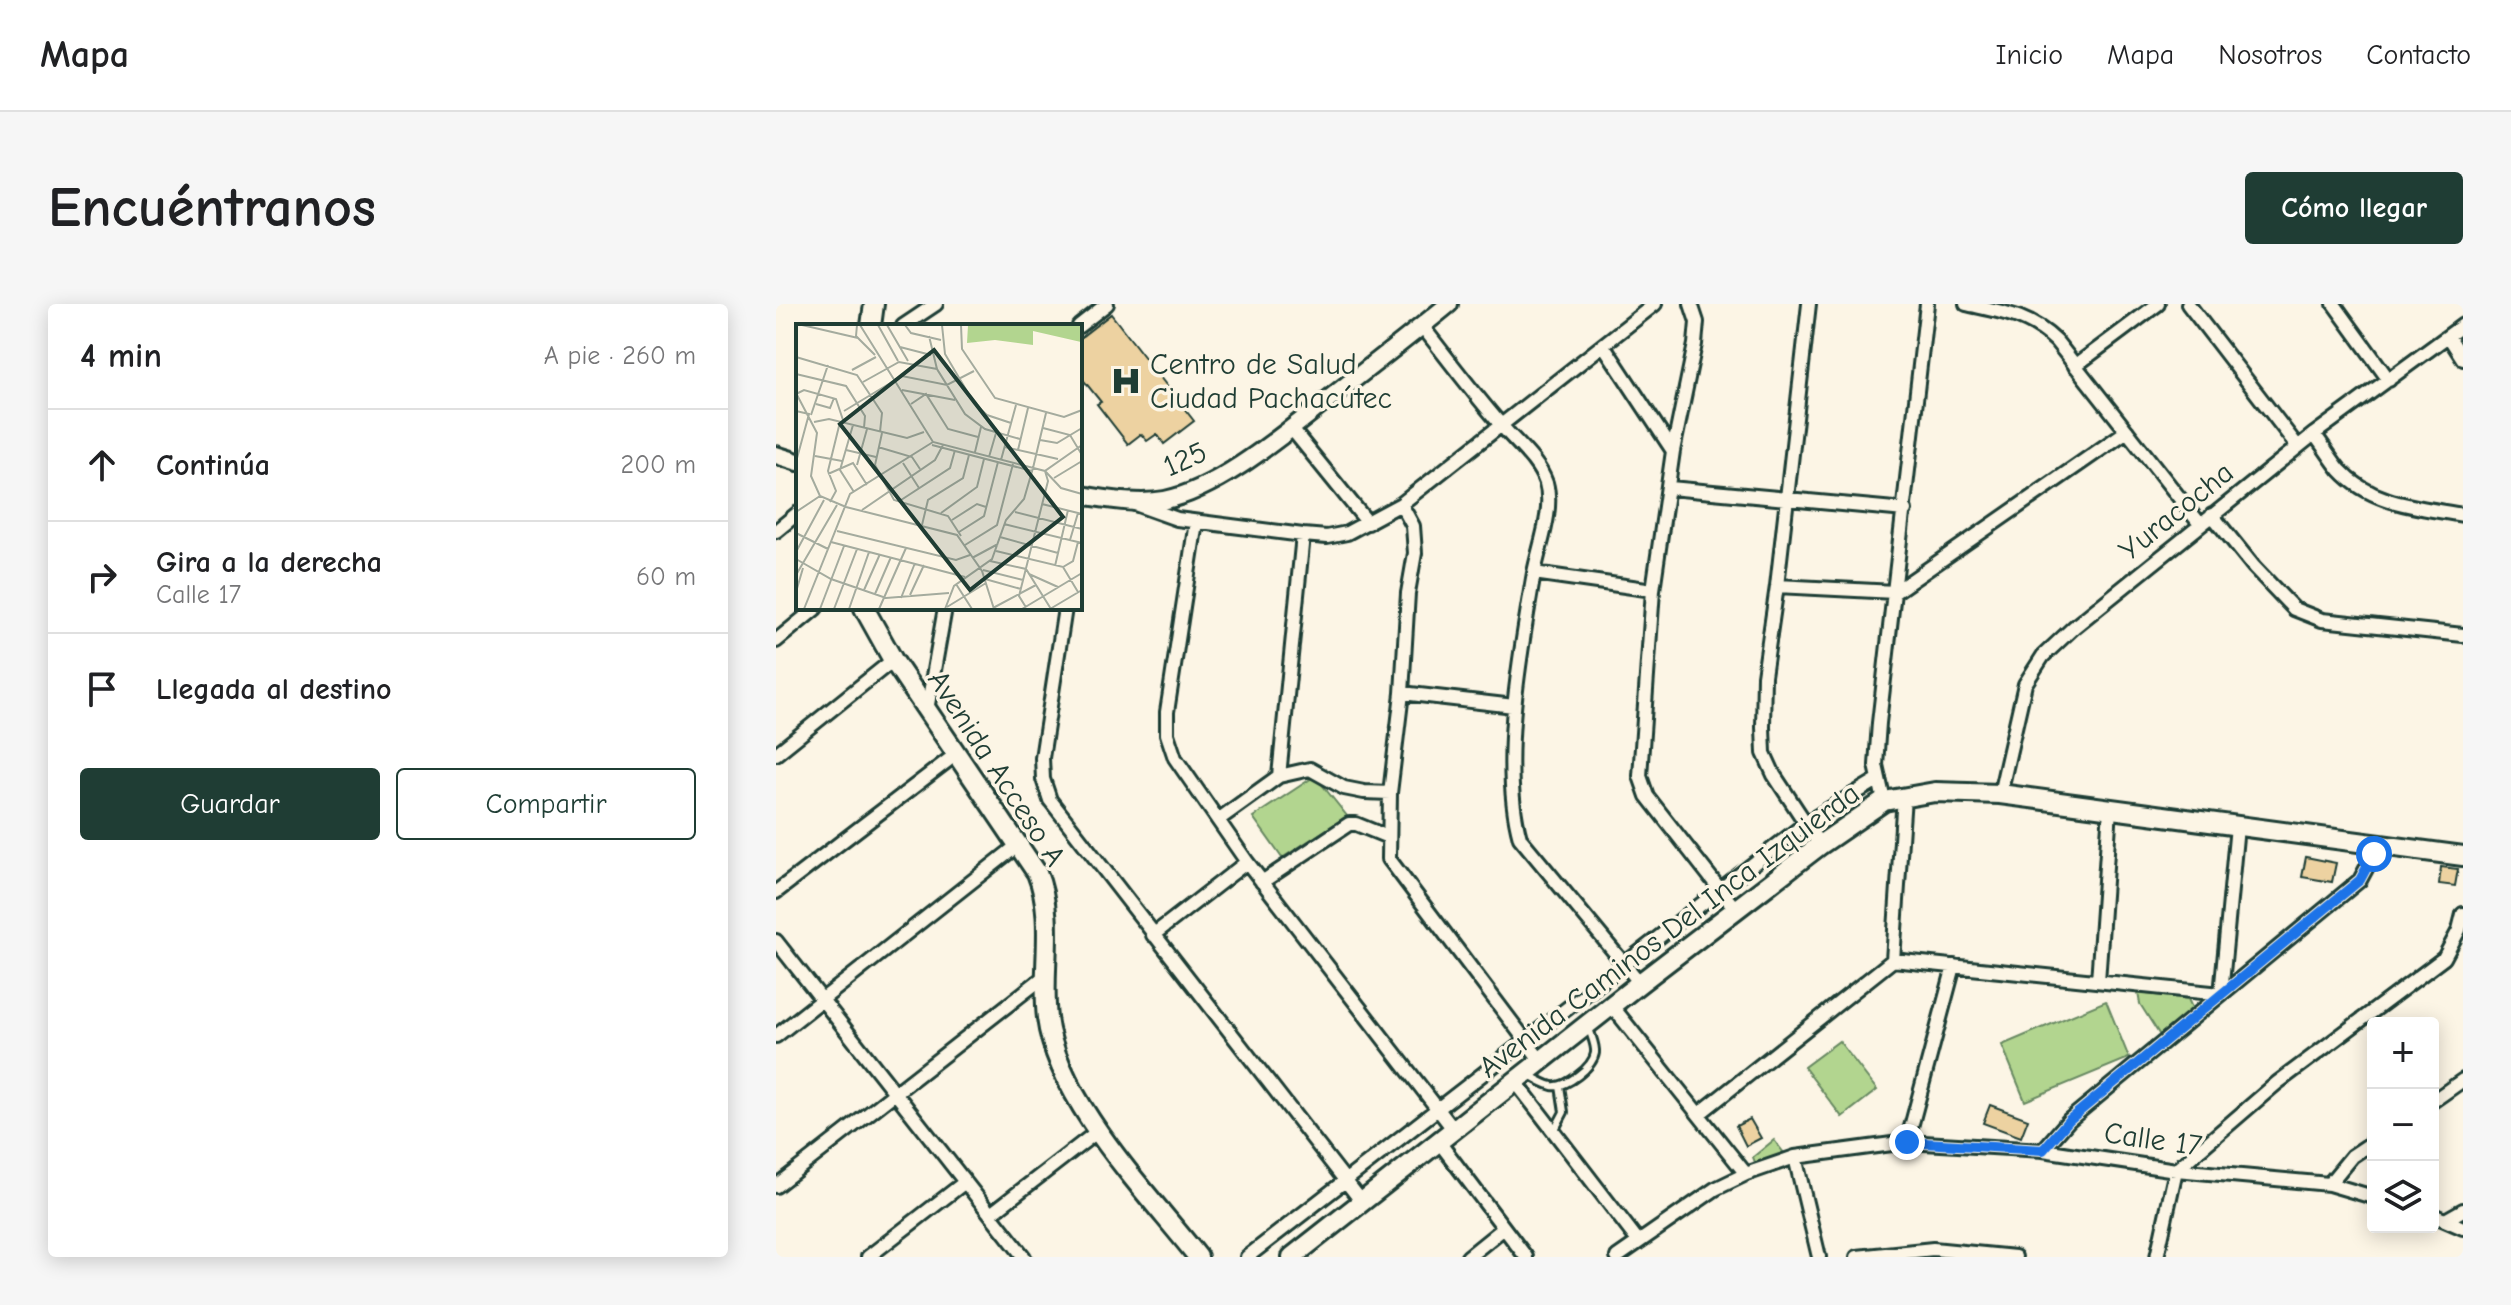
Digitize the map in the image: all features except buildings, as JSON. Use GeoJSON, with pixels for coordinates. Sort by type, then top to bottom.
{"type":"FeatureCollection","features":[{"type":"Feature","properties":{"kind":"main road"},"geometry":{"type":"LineString","coordinates":[[871,324],[874,304]]}},
{"type":"Feature","properties":{"kind":"main road","name":"Avenida Acceso A"},"geometry":{"type":"LineString","coordinates":[[865,610],[893,660],[955,755],[1037,873],[1044,890],[1048,930],[1045,976],[1047,1016],[1052,1043],[1075,1095],[1098,1131],[1198,1257]]}},
{"type":"Feature","properties":{"kind":"main road","name":"Avenida Caminos Del Inca Izquierda"},"geometry":{"type":"LineString","coordinates":[[1292,1257],[1640,983],[1820,845],[1884,801],[1935,792],[2000,794],[2463,856]]}},
{"type":"Feature","properties":{"kind":"street"},"geometry":{"type":"LineString","coordinates":[[906,324],[936,304]]}},
{"type":"Feature","properties":{"kind":"street"},"geometry":{"type":"LineString","coordinates":[[1082,324],[1107,304]]}},
{"type":"Feature","properties":{"kind":"street","name":"125"},"geometry":{"type":"LineString","coordinates":[[1082,496],[1130,502],[1165,500],[1186,493],[1242,464],[1449,304]]}},
{"type":"Feature","properties":{"kind":"street"},"geometry":{"type":"LineString","coordinates":[[1130,502],[1177,519],[1196,522],[1327,537],[1347,533],[1401,504],[1655,304]]}},
{"type":"Feature","properties":{"kind":"street"},"geometry":{"type":"LineString","coordinates":[[1691,304],[1697,322],[1695,344],[1673,451],[1653,590],[1640,776],[1647,796],[1717,890],[1736,910]]}},
{"type":"Feature","properties":{"kind":"street"},"geometry":{"type":"LineString","coordinates":[[1809,304],[1764,676],[1764,753],[1774,775],[1820,845]]}},
{"type":"Feature","properties":{"kind":"street"},"geometry":{"type":"LineString","coordinates":[[1884,801],[1876,765],[1878,737],[1927,304]]}},
{"type":"Feature","properties":{"kind":"street"},"geometry":{"type":"LineString","coordinates":[[1966,304],[2027,319],[2049,334],[2200,524]]}},
{"type":"Feature","properties":{"kind":"street"},"geometry":{"type":"LineString","coordinates":[[2075,366],[2158,304]]}},
{"type":"Feature","properties":{"kind":"street"},"geometry":{"type":"LineString","coordinates":[[2188,304],[2298,447]]}},
{"type":"Feature","properties":{"kind":"street"},"geometry":{"type":"LineString","coordinates":[[2334,304],[2389,380]]}},
{"type":"Feature","properties":{"kind":"street","name":"Yuracocha"},"geometry":{"type":"LineString","coordinates":[[2000,794],[2025,684],[2043,656],[2074,627],[2314,434],[2463,325]]}},
{"type":"Feature","properties":{"kind":"street"},"geometry":{"type":"LineString","coordinates":[[1422,326],[1500,424],[1533,460],[1547,487],[1547,509],[1514,706],[1512,792],[1520,838],[1640,983]]}},
{"type":"Feature","properties":{"kind":"street"},"geometry":{"type":"LineString","coordinates":[[2449,337],[2463,359]]}},
{"type":"Feature","properties":{"kind":"street"},"geometry":{"type":"LineString","coordinates":[[1604,346],[1673,451]]}},
{"type":"Feature","properties":{"kind":"street"},"geometry":{"type":"LineString","coordinates":[[1291,428],[1368,523]]}},
{"type":"Feature","properties":{"kind":"street"},"geometry":{"type":"LineString","coordinates":[[1777,586],[1895,592],[2127,431]]}},
{"type":"Feature","properties":{"kind":"street"},"geometry":{"type":"LineString","coordinates":[[2314,434],[2339,468],[2367,491],[2404,505],[2463,515]]}},
{"type":"Feature","properties":{"kind":"street"},"geometry":{"type":"LineString","coordinates":[[776,455],[796,461]]}},
{"type":"Feature","properties":{"kind":"street"},"geometry":{"type":"LineString","coordinates":[[1670,488],[1905,510]]}},
{"type":"Feature","properties":{"kind":"street"},"geometry":{"type":"LineString","coordinates":[[1401,504],[1413,526],[1415,553],[1408,593],[1402,693],[1390,793],[1389,859],[1541,1061]]}},
{"type":"Feature","properties":{"kind":"street"},"geometry":{"type":"LineString","coordinates":[[776,531],[796,515]]}},
{"type":"Feature","properties":{"kind":"street"},"geometry":{"type":"LineString","coordinates":[[2212,515],[2254,567],[2294,609],[2322,620],[2463,635]]}},
{"type":"Feature","properties":{"kind":"street"},"geometry":{"type":"LineString","coordinates":[[1196,522],[1169,689],[1167,734],[1175,758],[1247,862],[1437,1109],[1446,1136],[1526,1257]]}},
{"type":"Feature","properties":{"kind":"street"},"geometry":{"type":"LineString","coordinates":[[1279,776],[1303,535]]}},
{"type":"Feature","properties":{"kind":"street"},"geometry":{"type":"LineString","coordinates":[[1534,573],[1653,590]]}},
{"type":"Feature","properties":{"kind":"street"},"geometry":{"type":"LineString","coordinates":[[776,641],[814,610]]}},
{"type":"Feature","properties":{"kind":"street"},"geometry":{"type":"LineString","coordinates":[[927,710],[945,610]]}},
{"type":"Feature","properties":{"kind":"street"},"geometry":{"type":"LineString","coordinates":[[1065,610],[1044,736],[1043,779],[1050,800],[1362,1202]]}},
{"type":"Feature","properties":{"kind":"street"},"geometry":{"type":"LineString","coordinates":[[776,754],[893,660]]}},
{"type":"Feature","properties":{"kind":"street"},"geometry":{"type":"LineString","coordinates":[[1402,693],[1514,706]]}},
{"type":"Feature","properties":{"kind":"street"},"geometry":{"type":"LineString","coordinates":[[776,892],[955,755]]}},
{"type":"Feature","properties":{"kind":"street"},"geometry":{"type":"LineString","coordinates":[[1218,820],[1279,776],[1310,769],[1344,788],[1390,793]]}},
{"type":"Feature","properties":{"kind":"street"},"geometry":{"type":"LineString","coordinates":[[1247,1257],[1527,1042],[1623,962],[1717,890],[1806,823],[1879,779]]}},
{"type":"Feature","properties":{"kind":"street"},"geometry":{"type":"LineString","coordinates":[[1893,960],[1904,796]]}},
{"type":"Feature","properties":{"kind":"street"},"geometry":{"type":"LineString","coordinates":[[2098,981],[2110,809]]}},
{"type":"Feature","properties":{"kind":"street"},"geometry":{"type":"LineString","coordinates":[[1262,882],[1349,824],[1388,837]]}},
{"type":"Feature","properties":{"kind":"street"},"geometry":{"type":"LineString","coordinates":[[2221,994],[2237,826]]}},
{"type":"Feature","properties":{"kind":"street"},"geometry":{"type":"LineString","coordinates":[[776,1036],[1018,845]]}},
{"type":"Feature","properties":{"kind":"street"},"geometry":{"type":"LineString","coordinates":[[2043,1150],[2069,1120],[2360,880],[2374,854],[2375,845]]}},
{"type":"Feature","properties":{"kind":"street"},"geometry":{"type":"LineString","coordinates":[[1153,935],[1247,862]]}},
{"type":"Feature","properties":{"kind":"street"},"geometry":{"type":"LineString","coordinates":[[2157,1257],[2176,1170],[2277,1083],[2444,958],[2459,930],[2463,914]]}},
{"type":"Feature","properties":{"kind":"street"},"geometry":{"type":"LineString","coordinates":[[776,941],[1024,1257]]}},
{"type":"Feature","properties":{"kind":"street"},"geometry":{"type":"LineString","coordinates":[[1699,1114],[1893,960],[2221,994]]}},
{"type":"Feature","properties":{"kind":"street"},"geometry":{"type":"LineString","coordinates":[[1907,1142],[1954,966]]}},
{"type":"Feature","properties":{"kind":"street"},"geometry":{"type":"LineString","coordinates":[[776,1186],[1045,976]]}},
{"type":"Feature","properties":{"kind":"street"},"geometry":{"type":"LineString","coordinates":[[1612,1006],[1746,1174]]}},
{"type":"Feature","properties":{"kind":"street"},"geometry":{"type":"LineString","coordinates":[[1521,1077],[1554,1131],[1638,1241]]}},
{"type":"Feature","properties":{"kind":"street"},"geometry":{"type":"LineString","coordinates":[[2439,1097],[2463,1080]]}},
{"type":"Feature","properties":{"kind":"street"},"geometry":{"type":"LineString","coordinates":[[992,1213],[1098,1131]]}},
{"type":"Feature","properties":{"kind":"street","name":"Calle 17"},"geometry":{"type":"LineString","coordinates":[[1617,1257],[1715,1189],[1746,1174],[1795,1157],[1907,1142],[2043,1150],[2176,1170],[2329,1184],[2367,1195]]}},
{"type":"Feature","properties":{"kind":"street"},"geometry":{"type":"LineString","coordinates":[[2329,1184],[2352,1156],[2367,1146]]}},
{"type":"Feature","properties":{"kind":"street"},"geometry":{"type":"LineString","coordinates":[[1795,1157],[1819,1257]]}},
{"type":"Feature","properties":{"kind":"street"},"geometry":{"type":"LineString","coordinates":[[868,1257],[965,1182]]}},
{"type":"Feature","properties":{"kind":"street"},"geometry":{"type":"LineString","coordinates":[[2447,1219],[2463,1210]]}},
{"type":"Feature","properties":{"kind":"street"},"geometry":{"type":"LineString","coordinates":[[2439,1217],[2463,1228]]}},
{"type":"Feature","properties":{"kind":"street"},"geometry":{"type":"LineString","coordinates":[[1468,1257],[1504,1228]]}},
{"type":"Feature","properties":{"kind":"street"},"geometry":{"type":"LineString","coordinates":[[1857,1257],[1933,1249],[2015,1257]]}},
{"type":"Feature","properties":{"kind":"lane"},"geometry":{"type":"LineString","coordinates":[[1521,1077],[1549,1086],[1560,1086],[1584,1069],[1595,1056],[1587,1025]]}},
{"type":"Feature","properties":{"kind":"lane"},"geometry":{"type":"LineString","coordinates":[[1554,1131],[1564,1112],[1560,1086]]}},
{"type":"Feature","properties":{"kind":"green space"},"geometry":{"type":"Polygon","coordinates":[[[1315,776],[1347,816],[1282,858],[1253,817],[1315,776]]]}},
{"type":"Feature","properties":{"kind":"green space"},"geometry":{"type":"Polygon","coordinates":[[[2138,993],[2188,999],[2194,1012],[2161,1037],[2140,1004],[2138,993]]]}},
{"type":"Feature","properties":{"kind":"green space"},"geometry":{"type":"Polygon","coordinates":[[[2106,1001],[2129,1058],[2025,1101],[2002,1045],[2106,1001]]]}},
{"type":"Feature","properties":{"kind":"green space"},"geometry":{"type":"Polygon","coordinates":[[[1839,1041],[1877,1090],[1842,1117],[1804,1067],[1839,1041]]]}},
{"type":"Feature","properties":{"kind":"green space"},"geometry":{"type":"Polygon","coordinates":[[[1774,1140],[1787,1157],[1756,1165],[1753,1157],[1774,1140]]]}},
{"type":"Feature","properties":{"kind":"place","name":"Centro de Salud Ciudad Pachacútec"},"geometry":{"type":"Point","coordinates":[1126,381]}},
{"type":"Feature","properties":{"kind":"route"},"geometry":{"type":"LineString","coordinates":[[1907,1142],[2043,1150],[2069,1120],[2360,880],[2374,854]]}}]}
